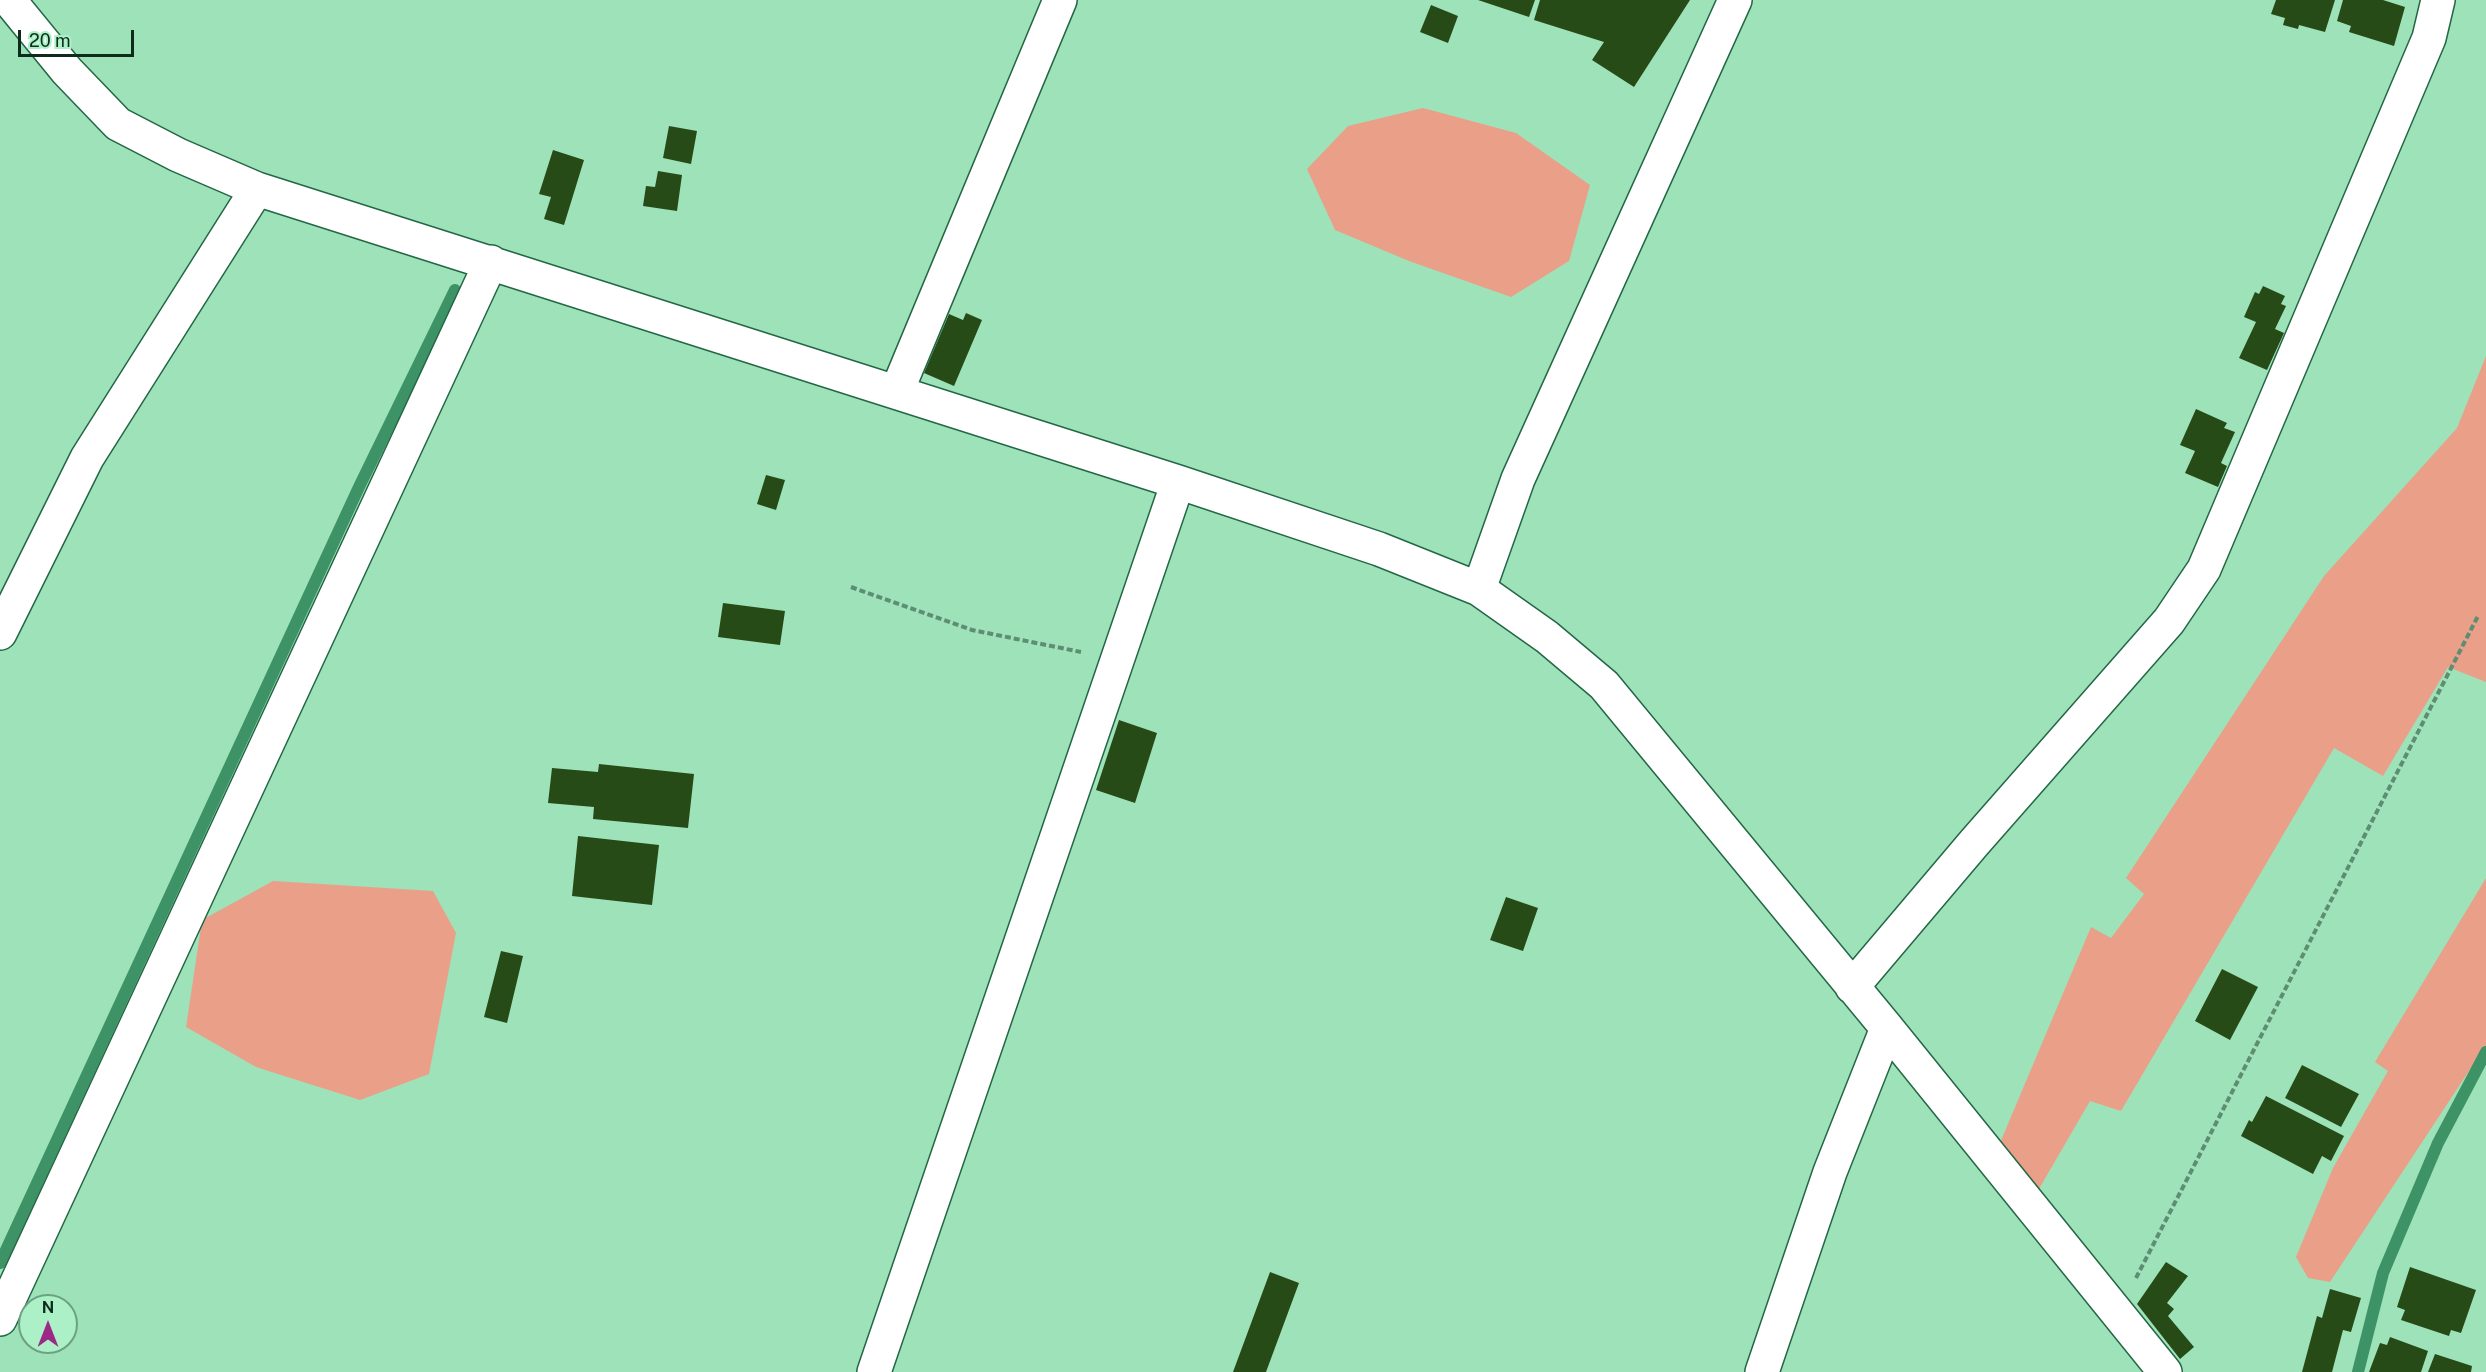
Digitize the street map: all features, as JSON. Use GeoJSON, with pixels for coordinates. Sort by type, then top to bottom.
{"type":"FeatureCollection","features":[{"type":"Feature","properties":{"kind":"street"},"geometry":{"type":"LineString","coordinates":[[9,0],[67,71],[118,124],[178,155],[257,189],[1178,482],[1379,549],[1479,589],[1547,637],[1604,685],[1887,1028],[2165,1372]]}},
{"type":"Feature","properties":{"kind":"street"},"geometry":{"type":"LineString","coordinates":[[897,391],[1060,0]]}},
{"type":"Feature","properties":{"kind":"street"},"geometry":{"type":"LineString","coordinates":[[1479,589],[1518,479],[1735,0]]}},
{"type":"Feature","properties":{"kind":"street"},"geometry":{"type":"LineString","coordinates":[[1852,987],[1974,843],[2169,621],[2204,569],[2429,38],[2438,0]]}},
{"type":"Feature","properties":{"kind":"street"},"geometry":{"type":"LineString","coordinates":[[0,633],[87,458],[257,189]]}},
{"type":"Feature","properties":{"kind":"street"},"geometry":{"type":"LineString","coordinates":[[0,1319],[490,262]]}},
{"type":"Feature","properties":{"kind":"street"},"geometry":{"type":"LineString","coordinates":[[874,1372],[1178,482]]}},
{"type":"Feature","properties":{"kind":"street"},"geometry":{"type":"LineString","coordinates":[[1762,1372],[1830,1172],[1887,1028]]}},
{"type":"Feature","properties":{"kind":"path"},"geometry":{"type":"LineString","coordinates":[[851,587],[972,630],[1117,660]]}},
{"type":"Feature","properties":{"kind":"path"},"geometry":{"type":"LineString","coordinates":[[2118,1313],[2478,616]]}},
{"type":"Feature","properties":{"kind":"shaded area"},"geometry":{"type":"Polygon","coordinates":[[[1423,108],[1516,133],[1590,185],[1569,261],[1511,297],[1409,261],[1335,230],[1307,169],[1348,126],[1423,108]]]}},
{"type":"Feature","properties":{"kind":"shaded area"},"geometry":{"type":"Polygon","coordinates":[[[2486,356],[2486,682],[2448,667],[2383,776],[2334,748],[2121,1111],[2090,1101],[2036,1194],[1997,1150],[2091,927],[2111,938],[2144,894],[2126,878],[2324,576],[2457,428],[2486,356]]]}},
{"type":"Feature","properties":{"kind":"shaded area"},"geometry":{"type":"Polygon","coordinates":[[[2486,878],[2486,1045],[2330,1282],[2308,1278],[2296,1257],[2333,1168],[2388,1071],[2375,1062],[2486,878]]]}},
{"type":"Feature","properties":{"kind":"shaded area"},"geometry":{"type":"Polygon","coordinates":[[[273,881],[433,891],[456,933],[429,1074],[360,1100],[256,1067],[186,1027],[202,920],[273,881]]]}},
{"type":"Feature","properties":{"kind":"building"},"geometry":{"type":"Polygon","coordinates":[[[1478,0],[1535,0],[1529,17],[1478,0]]]}},
{"type":"Feature","properties":{"kind":"building"},"geometry":{"type":"Polygon","coordinates":[[[1540,0],[1690,0],[1634,87],[1592,60],[1604,42],[1534,20],[1540,0]]]}},
{"type":"Feature","properties":{"kind":"building"},"geometry":{"type":"Polygon","coordinates":[[[2276,0],[2335,0],[2325,32],[2299,25],[2298,29],[2283,25],[2285,18],[2271,14],[2276,0]]]}},
{"type":"Feature","properties":{"kind":"building"},"geometry":{"type":"Polygon","coordinates":[[[2343,0],[2383,0],[2405,7],[2394,46],[2349,32],[2351,26],[2337,21],[2343,0]]]}},
{"type":"Feature","properties":{"kind":"building"},"geometry":{"type":"Polygon","coordinates":[[[1431,5],[1458,16],[1448,43],[1420,32],[1431,5]]]}},
{"type":"Feature","properties":{"kind":"building"},"geometry":{"type":"Polygon","coordinates":[[[669,126],[697,131],[691,164],[663,158],[669,126]]]}},
{"type":"Feature","properties":{"kind":"building"},"geometry":{"type":"Polygon","coordinates":[[[553,150],[584,160],[564,225],[544,219],[551,197],[539,194],[553,150]]]}},
{"type":"Feature","properties":{"kind":"building"},"geometry":{"type":"Polygon","coordinates":[[[658,171],[682,175],[677,211],[643,206],[646,186],[655,187],[658,171]]]}},
{"type":"Feature","properties":{"kind":"building"},"geometry":{"type":"Polygon","coordinates":[[[2263,286],[2285,296],[2281,304],[2286,306],[2275,329],[2284,333],[2267,370],[2239,358],[2256,322],[2244,317],[2255,292],[2259,294],[2263,286]]]}},
{"type":"Feature","properties":{"kind":"building"},"geometry":{"type":"Polygon","coordinates":[[[966,313],[982,320],[954,386],[924,373],[949,314],[963,320],[966,313]]]}},
{"type":"Feature","properties":{"kind":"building"},"geometry":{"type":"Polygon","coordinates":[[[2196,409],[2227,423],[2224,428],[2235,432],[2221,463],[2227,466],[2218,487],[2185,473],[2195,451],[2180,445],[2196,409]]]}},
{"type":"Feature","properties":{"kind":"building"},"geometry":{"type":"Polygon","coordinates":[[[766,475],[785,480],[776,510],[757,504],[766,475]]]}},
{"type":"Feature","properties":{"kind":"building"},"geometry":{"type":"Polygon","coordinates":[[[723,603],[785,611],[780,645],[718,637],[723,603]]]}},
{"type":"Feature","properties":{"kind":"building"},"geometry":{"type":"Polygon","coordinates":[[[1119,720],[1157,733],[1135,803],[1096,790],[1119,720]]]}},
{"type":"Feature","properties":{"kind":"building"},"geometry":{"type":"Polygon","coordinates":[[[599,764],[694,774],[688,828],[593,819],[594,807],[548,803],[552,768],[598,772],[599,764]]]}},
{"type":"Feature","properties":{"kind":"building"},"geometry":{"type":"Polygon","coordinates":[[[578,836],[659,845],[652,905],[572,896],[578,836]]]}},
{"type":"Feature","properties":{"kind":"building"},"geometry":{"type":"Polygon","coordinates":[[[1506,897],[1538,908],[1523,951],[1490,940],[1506,897]]]}},
{"type":"Feature","properties":{"kind":"building"},"geometry":{"type":"Polygon","coordinates":[[[501,951],[523,956],[507,1023],[484,1017],[501,951]]]}},
{"type":"Feature","properties":{"kind":"building"},"geometry":{"type":"Polygon","coordinates":[[[2222,969],[2258,987],[2230,1040],[2195,1021],[2222,969]]]}},
{"type":"Feature","properties":{"kind":"building"},"geometry":{"type":"Polygon","coordinates":[[[2302,1065],[2359,1094],[2341,1127],[2285,1098],[2302,1065]]]}},
{"type":"Feature","properties":{"kind":"building"},"geometry":{"type":"Polygon","coordinates":[[[2266,1096],[2344,1136],[2331,1161],[2322,1156],[2313,1174],[2241,1136],[2249,1120],[2252,1122],[2266,1096]]]}},
{"type":"Feature","properties":{"kind":"building"},"geometry":{"type":"Polygon","coordinates":[[[2166,1262],[2188,1276],[2167,1303],[2174,1309],[2168,1316],[2194,1347],[2180,1359],[2137,1304],[2166,1262]]]}},
{"type":"Feature","properties":{"kind":"building"},"geometry":{"type":"Polygon","coordinates":[[[2410,1267],[2476,1290],[2461,1333],[2451,1330],[2449,1336],[2401,1320],[2405,1310],[2397,1307],[2410,1267]]]}},
{"type":"Feature","properties":{"kind":"building"},"geometry":{"type":"Polygon","coordinates":[[[1270,1272],[1299,1283],[1266,1372],[1233,1372],[1270,1272]]]}},
{"type":"Feature","properties":{"kind":"building"},"geometry":{"type":"Polygon","coordinates":[[[2330,1289],[2361,1298],[2351,1332],[2343,1330],[2332,1372],[2302,1372],[2317,1316],[2322,1318],[2330,1289]]]}},
{"type":"Feature","properties":{"kind":"building"},"geometry":{"type":"Polygon","coordinates":[[[2390,1337],[2428,1351],[2421,1372],[2369,1372],[2380,1343],[2387,1345],[2390,1337]]]}},
{"type":"Feature","properties":{"kind":"building"},"geometry":{"type":"Polygon","coordinates":[[[2435,1354],[2472,1366],[2471,1372],[2428,1372],[2435,1354]]]}},
{"type":"Feature","properties":{"kind":"waterway"},"geometry":{"type":"LineString","coordinates":[[0,1263],[359,487],[455,290]]}},
{"type":"Feature","properties":{"kind":"waterway"},"geometry":{"type":"LineString","coordinates":[[2358,1372],[2383,1273],[2438,1143],[2486,1052]]}}]}
